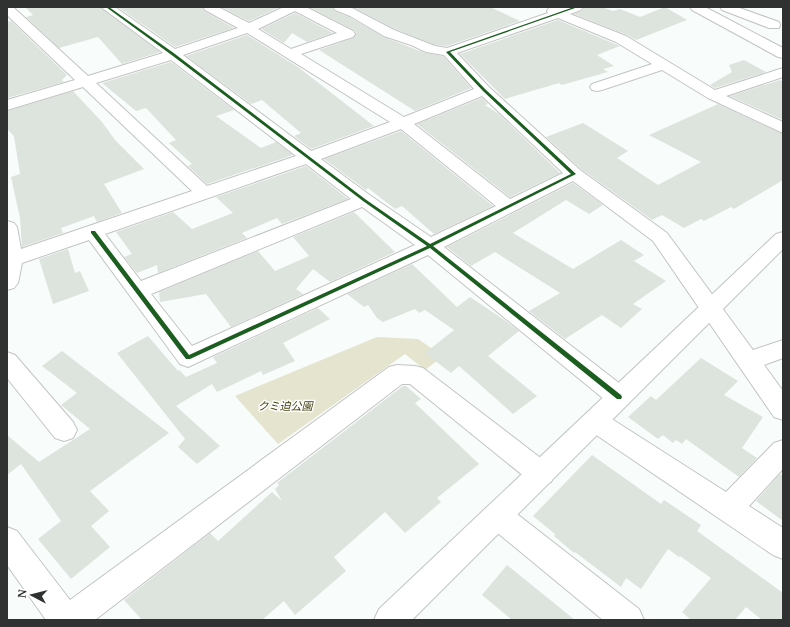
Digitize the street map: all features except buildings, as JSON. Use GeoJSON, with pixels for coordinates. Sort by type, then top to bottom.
{"type":"FeatureCollection","features":[{"type":"Feature","properties":{"kind":"street"},"geometry":{"type":"LineString","coordinates":[[107,7],[174,55],[364,200],[430,246],[619,397]]}},
{"type":"Feature","properties":{"kind":"street"},"geometry":{"type":"LineString","coordinates":[[209,7],[248,28],[402,123],[508,206]]}},
{"type":"Feature","properties":{"kind":"street"},"geometry":{"type":"LineString","coordinates":[[7,105],[174,55],[278,16],[294,7]]}},
{"type":"Feature","properties":{"kind":"street"},"geometry":{"type":"LineString","coordinates":[[288,54],[348,34],[297,7]]}},
{"type":"Feature","properties":{"kind":"street"},"geometry":{"type":"LineString","coordinates":[[339,7],[354,13],[389,33],[416,42],[431,49],[448,52],[577,7]]}},
{"type":"Feature","properties":{"kind":"street"},"geometry":{"type":"LineString","coordinates":[[542,7],[621,39],[713,95],[783,128]]}},
{"type":"Feature","properties":{"kind":"street"},"geometry":{"type":"LineString","coordinates":[[696,7],[783,54]]}},
{"type":"Feature","properties":{"kind":"street"},"geometry":{"type":"LineString","coordinates":[[726,7],[779,27]]}},
{"type":"Feature","properties":{"kind":"street"},"geometry":{"type":"LineString","coordinates":[[7,8],[203,192]]}},
{"type":"Feature","properties":{"kind":"street"},"geometry":{"type":"LineString","coordinates":[[746,33],[779,27]]}},
{"type":"Feature","properties":{"kind":"street"},"geometry":{"type":"LineString","coordinates":[[448,52],[484,90],[574,174],[660,237],[783,410]]}},
{"type":"Feature","properties":{"kind":"street"},"geometry":{"type":"LineString","coordinates":[[597,87],[664,65]]}},
{"type":"Feature","properties":{"kind":"street"},"geometry":{"type":"LineString","coordinates":[[713,95],[783,72]]}},
{"type":"Feature","properties":{"kind":"street"},"geometry":{"type":"LineString","coordinates":[[10,260],[203,192],[308,158],[402,123],[484,90]]}},
{"type":"Feature","properties":{"kind":"street"},"geometry":{"type":"LineString","coordinates":[[93,232],[188,358],[430,246],[574,174]]}},
{"type":"Feature","properties":{"kind":"street"},"geometry":{"type":"LineString","coordinates":[[137,290],[364,200]]}},
{"type":"Feature","properties":{"kind":"street"},"geometry":{"type":"LineString","coordinates":[[7,227],[10,260],[7,283]]}},
{"type":"Feature","properties":{"kind":"street"},"geometry":{"type":"LineString","coordinates":[[390,620],[710,309],[780,246]]}},
{"type":"Feature","properties":{"kind":"street"},"geometry":{"type":"LineString","coordinates":[[748,361],[783,349]]}},
{"type":"Feature","properties":{"kind":"street"},"geometry":{"type":"LineString","coordinates":[[7,361],[64,430]]}},
{"type":"Feature","properties":{"kind":"street"},"geometry":{"type":"LineString","coordinates":[[69,620],[397,374],[415,375],[541,474]]}},
{"type":"Feature","properties":{"kind":"street"},"geometry":{"type":"LineString","coordinates":[[595,421],[783,545]]}},
{"type":"Feature","properties":{"kind":"street"},"geometry":{"type":"LineString","coordinates":[[728,509],[783,451]]}},
{"type":"Feature","properties":{"kind":"street"},"geometry":{"type":"LineString","coordinates":[[498,516],[628,620]]}},
{"type":"Feature","properties":{"kind":"street"},"geometry":{"type":"LineString","coordinates":[[7,541],[65,620]]}},
{"type":"Feature","properties":{"kind":"green space","name":"クミ迫公園"},"geometry":{"type":"Polygon","coordinates":[[[377,337],[418,339],[443,356],[425,370],[405,354],[278,444],[235,396],[377,337]]]}},
{"type":"Feature","properties":{"kind":"cycle path"},"geometry":{"type":"LineString","coordinates":[[107,7],[174,55],[364,200],[430,246],[619,397]]}},
{"type":"Feature","properties":{"kind":"cycle path"},"geometry":{"type":"LineString","coordinates":[[93,232],[188,358],[430,246],[574,174],[484,90],[448,52],[577,7]]}}]}
